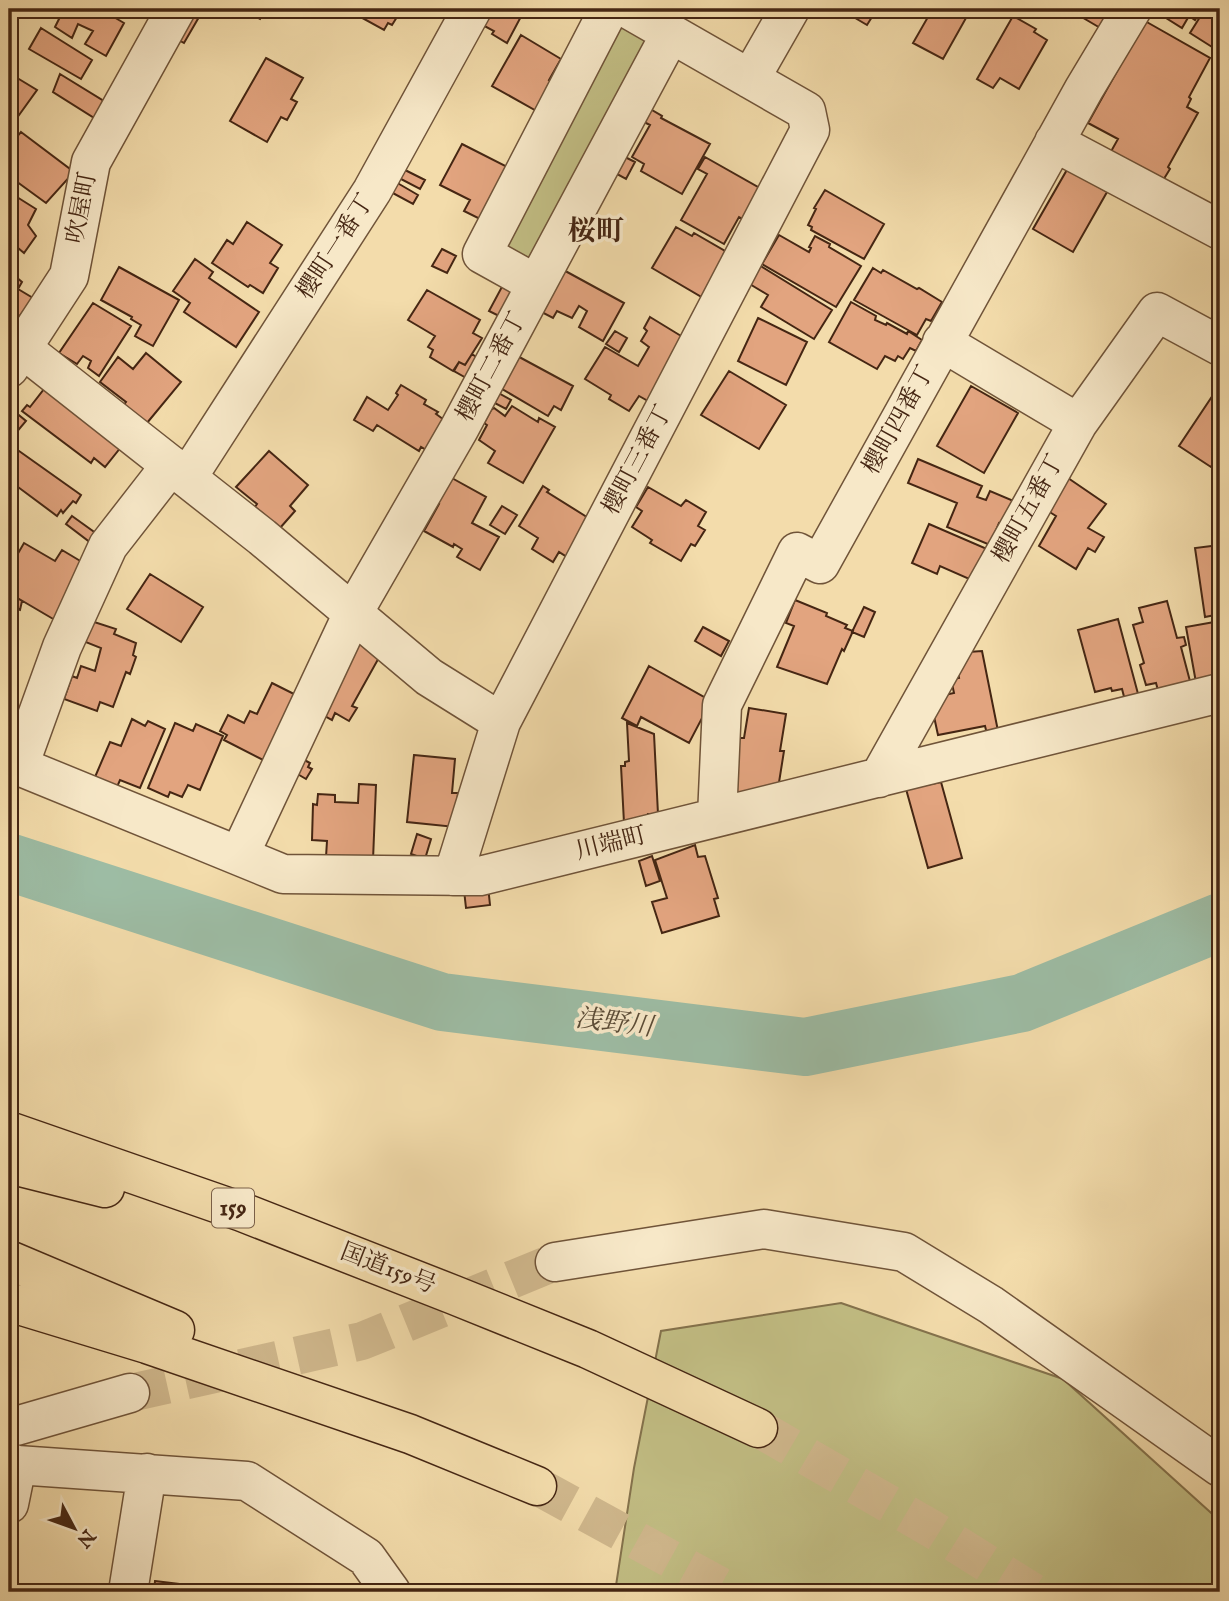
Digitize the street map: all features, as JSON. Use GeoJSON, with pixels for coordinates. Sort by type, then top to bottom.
{"type":"FeatureCollection","features":[{"type":"Feature","properties":{"kind":"highway","name":"国道159号"},"geometry":{"type":"LineString","coordinates":[[9,1131],[242,1212],[454,1295],[588,1349],[758,1428]]}},
{"type":"Feature","properties":{"kind":"highway","name":"159"},"geometry":{"type":"LineString","coordinates":[[9,1164],[164,1202],[454,1295]]}},
{"type":"Feature","properties":{"kind":"highway"},"geometry":{"type":"LineString","coordinates":[[9,1261],[537,1486]]}},
{"type":"Feature","properties":{"kind":"highway"},"geometry":{"type":"LineString","coordinates":[[9,1302],[147,1344],[410,1434]]}},
{"type":"Feature","properties":{"kind":"street","name":"吹屋町"},"geometry":{"type":"LineString","coordinates":[[14,352],[69,276],[91,162],[176,9]]}},
{"type":"Feature","properties":{"kind":"street","name":"櫻町一番丁"},"geometry":{"type":"LineString","coordinates":[[14,764],[62,647],[108,547],[179,472],[372,191],[472,9]]}},
{"type":"Feature","properties":{"kind":"street"},"geometry":{"type":"LineString","coordinates":[[536,284],[482,254],[608,9]]}},
{"type":"Feature","properties":{"kind":"street"},"geometry":{"type":"LineString","coordinates":[[628,9],[750,79],[790,9]]}},
{"type":"Feature","properties":{"kind":"street","name":"櫻町四番丁"},"geometry":{"type":"LineString","coordinates":[[717,817],[722,705],[797,552],[820,564],[1054,142],[1132,9]]}},
{"type":"Feature","properties":{"kind":"street","name":"櫻町二番丁"},"geometry":{"type":"LineString","coordinates":[[239,856],[353,613],[459,429],[671,33]]}},
{"type":"Feature","properties":{"kind":"street","name":"櫻町三番丁"},"geometry":{"type":"LineString","coordinates":[[453,876],[501,722],[810,130],[806,111],[750,79]]}},
{"type":"Feature","properties":{"kind":"street"},"geometry":{"type":"LineString","coordinates":[[1054,142],[1220,230]]}},
{"type":"Feature","properties":{"kind":"street","name":"櫻町五番丁"},"geometry":{"type":"LineString","coordinates":[[879,778],[1077,422],[1157,312],[1220,346]]}},
{"type":"Feature","properties":{"kind":"street"},"geometry":{"type":"LineString","coordinates":[[942,342],[1077,422]]}},
{"type":"Feature","properties":{"kind":"street"},"geometry":{"type":"LineString","coordinates":[[14,352],[179,472],[429,677],[501,722]]}},
{"type":"Feature","properties":{"kind":"street","name":"川端町"},"geometry":{"type":"LineString","coordinates":[[14,764],[283,874],[480,876],[1220,693]]}},
{"type":"Feature","properties":{"kind":"street"},"geometry":{"type":"LineString","coordinates":[[555,1262],[764,1228],[904,1252],[991,1305],[1220,1467]]}},
{"type":"Feature","properties":{"kind":"street"},"geometry":{"type":"LineString","coordinates":[[9,1424],[16,1426],[130,1392]]}},
{"type":"Feature","properties":{"kind":"street"},"geometry":{"type":"LineString","coordinates":[[9,1504],[13,1463],[247,1481],[366,1556],[391,1592]]}},
{"type":"Feature","properties":{"kind":"street"},"geometry":{"type":"LineString","coordinates":[[128,1592],[148,1473]]}},
{"type":"Feature","properties":{"kind":"shaded area"},"geometry":{"type":"Polygon","coordinates":[[[617,21],[653,35],[527,266],[502,254],[617,21]]]}},
{"type":"Feature","properties":{"kind":"shaded area"},"geometry":{"type":"Polygon","coordinates":[[[841,1303],[1063,1379],[1220,1521],[1220,1592],[615,1592],[634,1468],[661,1331],[841,1303]]]}},
{"type":"Feature","properties":{"kind":"building"},"geometry":{"type":"Polygon","coordinates":[[[64,9],[100,9],[124,23],[106,56],[85,44],[93,31],[78,24],[72,38],[55,27],[64,9]]]}},
{"type":"Feature","properties":{"kind":"building"},"geometry":{"type":"Polygon","coordinates":[[[242,9],[266,9],[260,19],[242,9]]]}},
{"type":"Feature","properties":{"kind":"building"},"geometry":{"type":"Polygon","coordinates":[[[346,9],[402,9],[392,25],[388,23],[384,30],[346,9]]]}},
{"type":"Feature","properties":{"kind":"building"},"geometry":{"type":"Polygon","coordinates":[[[484,9],[525,9],[507,43],[492,34],[494,31],[477,22],[484,9]]]}},
{"type":"Feature","properties":{"kind":"building"},"geometry":{"type":"Polygon","coordinates":[[[840,9],[877,9],[867,25],[840,9]]]}},
{"type":"Feature","properties":{"kind":"building"},"geometry":{"type":"Polygon","coordinates":[[[912,9],[955,9],[953,12],[966,18],[943,59],[913,43],[928,17],[912,9]]]}},
{"type":"Feature","properties":{"kind":"building"},"geometry":{"type":"Polygon","coordinates":[[[1068,9],[1114,9],[1102,29],[1068,9]]]}},
{"type":"Feature","properties":{"kind":"building"},"geometry":{"type":"Polygon","coordinates":[[[1068,9],[1114,9],[1102,29],[1068,9]]]}},
{"type":"Feature","properties":{"kind":"building"},"geometry":{"type":"Polygon","coordinates":[[[1160,9],[1202,9],[1195,20],[1189,16],[1182,28],[1158,13],[1160,9]]]}},
{"type":"Feature","properties":{"kind":"building"},"geometry":{"type":"Polygon","coordinates":[[[1205,9],[1220,9],[1220,52],[1190,33],[1205,9]]]}},
{"type":"Feature","properties":{"kind":"building"},"geometry":{"type":"Polygon","coordinates":[[[190,11],[199,17],[184,43],[175,38],[190,11]]]}},
{"type":"Feature","properties":{"kind":"building"},"geometry":{"type":"Polygon","coordinates":[[[1013,16],[1036,29],[1034,32],[1047,40],[1019,89],[1000,78],[993,88],[977,79],[1013,16]]]}},
{"type":"Feature","properties":{"kind":"building"},"geometry":{"type":"Polygon","coordinates":[[[1145,21],[1210,58],[1189,97],[1191,99],[1187,107],[1198,113],[1162,182],[1109,155],[1118,139],[1088,123],[1145,21]]]}},
{"type":"Feature","properties":{"kind":"building"},"geometry":{"type":"Polygon","coordinates":[[[41,28],[92,60],[81,79],[29,49],[41,28]]]}},
{"type":"Feature","properties":{"kind":"building"},"geometry":{"type":"Polygon","coordinates":[[[521,35],[561,59],[549,80],[557,84],[540,113],[492,86],[521,35]]]}},
{"type":"Feature","properties":{"kind":"building"},"geometry":{"type":"Polygon","coordinates":[[[266,58],[303,78],[291,99],[297,102],[287,120],[281,117],[267,142],[230,121],[266,58]]]}},
{"type":"Feature","properties":{"kind":"building"},"geometry":{"type":"Polygon","coordinates":[[[9,73],[37,90],[9,129],[9,73]]]}},
{"type":"Feature","properties":{"kind":"building"},"geometry":{"type":"Polygon","coordinates":[[[60,74],[107,103],[99,121],[53,92],[60,74]]]}},
{"type":"Feature","properties":{"kind":"building"},"geometry":{"type":"Polygon","coordinates":[[[640,103],[662,116],[661,118],[710,144],[682,194],[641,171],[644,164],[632,157],[650,125],[632,116],[640,103]]]}},
{"type":"Feature","properties":{"kind":"building"},"geometry":{"type":"Polygon","coordinates":[[[21,132],[74,172],[46,203],[9,176],[9,147],[21,132]]]}},
{"type":"Feature","properties":{"kind":"building"},"geometry":{"type":"Polygon","coordinates":[[[462,144],[513,170],[486,222],[464,211],[470,200],[440,185],[462,144]]]}},
{"type":"Feature","properties":{"kind":"building"},"geometry":{"type":"Polygon","coordinates":[[[615,152],[635,162],[626,179],[606,168],[615,152]]]}},
{"type":"Feature","properties":{"kind":"building"},"geometry":{"type":"Polygon","coordinates":[[[705,157],[765,191],[748,222],[739,217],[724,244],[681,220],[707,174],[698,169],[705,157]]]}},
{"type":"Feature","properties":{"kind":"building"},"geometry":{"type":"Polygon","coordinates":[[[1068,168],[1107,192],[1073,252],[1033,229],[1068,168]]]}},
{"type":"Feature","properties":{"kind":"building"},"geometry":{"type":"Polygon","coordinates":[[[403,169],[425,180],[420,189],[399,178],[403,169]]]}},
{"type":"Feature","properties":{"kind":"building"},"geometry":{"type":"Polygon","coordinates":[[[394,181],[418,195],[413,204],[389,191],[394,181]]]}},
{"type":"Feature","properties":{"kind":"building"},"geometry":{"type":"Polygon","coordinates":[[[825,190],[884,224],[864,259],[811,230],[812,227],[808,225],[825,190]]]}},
{"type":"Feature","properties":{"kind":"building"},"geometry":{"type":"Polygon","coordinates":[[[9,192],[36,209],[28,225],[36,236],[24,253],[18,248],[10,259],[9,192]]]}},
{"type":"Feature","properties":{"kind":"building"},"geometry":{"type":"Polygon","coordinates":[[[247,222],[282,245],[270,263],[278,268],[263,293],[250,285],[248,287],[212,263],[227,240],[233,244],[247,222]]]}},
{"type":"Feature","properties":{"kind":"building"},"geometry":{"type":"Polygon","coordinates":[[[676,227],[692,236],[694,233],[725,251],[705,299],[652,268],[676,227]]]}},
{"type":"Feature","properties":{"kind":"building"},"geometry":{"type":"Polygon","coordinates":[[[779,235],[809,252],[815,236],[861,266],[836,307],[762,264],[779,235]]]}},
{"type":"Feature","properties":{"kind":"building"},"geometry":{"type":"Polygon","coordinates":[[[442,249],[456,256],[447,273],[432,266],[442,249]]]}},
{"type":"Feature","properties":{"kind":"building"},"geometry":{"type":"Polygon","coordinates":[[[195,259],[213,272],[209,278],[259,312],[236,347],[184,312],[190,303],[173,291],[195,259]]]}},
{"type":"Feature","properties":{"kind":"building"},"geometry":{"type":"Polygon","coordinates":[[[759,265],[832,310],[814,339],[761,307],[768,295],[748,283],[759,265]]]}},
{"type":"Feature","properties":{"kind":"building"},"geometry":{"type":"Polygon","coordinates":[[[119,267],[179,300],[153,346],[135,336],[141,325],[131,319],[132,317],[101,300],[119,267]]]}},
{"type":"Feature","properties":{"kind":"building"},"geometry":{"type":"Polygon","coordinates":[[[558,267],[624,303],[603,341],[579,327],[587,311],[579,306],[572,318],[557,311],[553,318],[532,307],[558,267]]]}},
{"type":"Feature","properties":{"kind":"building"},"geometry":{"type":"Polygon","coordinates":[[[873,268],[881,273],[883,270],[942,302],[931,321],[926,319],[917,335],[854,300],[873,268]]]}},
{"type":"Feature","properties":{"kind":"building"},"geometry":{"type":"Polygon","coordinates":[[[9,271],[22,282],[18,289],[33,298],[16,321],[9,323],[9,271]]]}},
{"type":"Feature","properties":{"kind":"building"},"geometry":{"type":"Polygon","coordinates":[[[504,283],[518,290],[503,318],[489,311],[504,283]]]}},
{"type":"Feature","properties":{"kind":"building"},"geometry":{"type":"Polygon","coordinates":[[[427,290],[480,320],[473,333],[482,338],[465,365],[459,362],[453,371],[430,357],[433,350],[428,347],[435,336],[408,320],[427,290]]]}},
{"type":"Feature","properties":{"kind":"building"},"geometry":{"type":"Polygon","coordinates":[[[851,302],[876,316],[875,320],[907,334],[908,331],[922,340],[916,351],[910,348],[903,359],[898,356],[895,361],[885,356],[877,369],[829,342],[851,302]]]}},
{"type":"Feature","properties":{"kind":"building"},"geometry":{"type":"Polygon","coordinates":[[[93,303],[131,326],[99,376],[88,368],[91,361],[83,356],[77,364],[59,353],[93,303]]]}},
{"type":"Feature","properties":{"kind":"building"},"geometry":{"type":"Polygon","coordinates":[[[650,317],[686,339],[648,401],[639,396],[629,411],[609,399],[611,395],[585,379],[605,347],[638,366],[649,347],[641,341],[647,331],[644,328],[650,317]]]}},
{"type":"Feature","properties":{"kind":"building"},"geometry":{"type":"Polygon","coordinates":[[[758,318],[807,342],[786,385],[738,361],[758,318]]]}},
{"type":"Feature","properties":{"kind":"building"},"geometry":{"type":"Polygon","coordinates":[[[615,331],[627,338],[619,352],[606,344],[615,331]]]}},
{"type":"Feature","properties":{"kind":"building"},"geometry":{"type":"Polygon","coordinates":[[[510,352],[573,386],[561,410],[554,406],[548,416],[497,386],[510,352]]]}},
{"type":"Feature","properties":{"kind":"building"},"geometry":{"type":"Polygon","coordinates":[[[146,353],[181,382],[142,429],[119,411],[126,402],[100,382],[118,357],[133,369],[146,353]]]}},
{"type":"Feature","properties":{"kind":"building"},"geometry":{"type":"Polygon","coordinates":[[[472,354],[479,359],[468,379],[454,371],[459,362],[465,365],[472,354]]]}},
{"type":"Feature","properties":{"kind":"building"},"geometry":{"type":"Polygon","coordinates":[[[729,371],[786,405],[759,449],[701,415],[729,371]]]}},
{"type":"Feature","properties":{"kind":"building"},"geometry":{"type":"Polygon","coordinates":[[[48,384],[125,442],[105,467],[94,458],[91,463],[22,411],[27,405],[30,407],[48,384]]]}},
{"type":"Feature","properties":{"kind":"building"},"geometry":{"type":"Polygon","coordinates":[[[401,385],[426,400],[424,404],[438,412],[436,414],[447,422],[428,451],[421,447],[419,451],[377,425],[373,431],[354,420],[367,397],[388,410],[401,385]]]}},
{"type":"Feature","properties":{"kind":"building"},"geometry":{"type":"Polygon","coordinates":[[[971,386],[1018,413],[984,473],[937,446],[971,386]]]}},
{"type":"Feature","properties":{"kind":"building"},"geometry":{"type":"Polygon","coordinates":[[[1219,386],[1220,456],[1211,467],[1179,446],[1219,386]]]}},
{"type":"Feature","properties":{"kind":"building"},"geometry":{"type":"Polygon","coordinates":[[[493,390],[511,400],[506,409],[489,400],[493,390]]]}},
{"type":"Feature","properties":{"kind":"building"},"geometry":{"type":"Polygon","coordinates":[[[512,406],[538,422],[539,418],[555,427],[523,483],[488,463],[495,451],[479,440],[491,410],[494,408],[505,416],[512,406]]]}},
{"type":"Feature","properties":{"kind":"building"},"geometry":{"type":"Polygon","coordinates":[[[9,407],[26,421],[15,434],[9,428],[9,407]]]}},
{"type":"Feature","properties":{"kind":"building"},"geometry":{"type":"Polygon","coordinates":[[[12,446],[81,495],[76,503],[73,501],[57,516],[18,487],[15,490],[9,485],[9,451],[12,446]]]}},
{"type":"Feature","properties":{"kind":"building"},"geometry":{"type":"Polygon","coordinates":[[[269,451],[308,485],[290,506],[295,511],[280,528],[236,487],[269,451]]]}},
{"type":"Feature","properties":{"kind":"building"},"geometry":{"type":"Polygon","coordinates":[[[918,459],[982,486],[977,497],[986,500],[990,491],[1016,502],[1006,526],[999,523],[990,545],[947,527],[957,503],[908,483],[918,459]]]}},
{"type":"Feature","properties":{"kind":"building"},"geometry":{"type":"Polygon","coordinates":[[[450,477],[486,497],[472,523],[499,537],[480,570],[457,557],[462,549],[424,531],[439,504],[435,502],[450,477]]]}},
{"type":"Feature","properties":{"kind":"building"},"geometry":{"type":"Polygon","coordinates":[[[1068,478],[1106,504],[1088,528],[1104,537],[1095,552],[1088,548],[1076,569],[1039,546],[1056,516],[1048,511],[1068,478]]]}},
{"type":"Feature","properties":{"kind":"building"},"geometry":{"type":"Polygon","coordinates":[[[543,486],[549,490],[547,492],[590,519],[567,557],[559,552],[553,562],[532,549],[538,538],[519,526],[543,486]]]}},
{"type":"Feature","properties":{"kind":"building"},"geometry":{"type":"Polygon","coordinates":[[[648,487],[681,506],[686,500],[706,512],[698,526],[705,530],[695,546],[691,544],[681,561],[650,543],[652,540],[632,527],[642,511],[636,507],[648,487]]]}},
{"type":"Feature","properties":{"kind":"building"},"geometry":{"type":"Polygon","coordinates":[[[502,506],[517,515],[505,534],[490,525],[502,506]]]}},
{"type":"Feature","properties":{"kind":"building"},"geometry":{"type":"Polygon","coordinates":[[[72,516],[97,534],[91,543],[66,524],[72,516]]]}},
{"type":"Feature","properties":{"kind":"building"},"geometry":{"type":"Polygon","coordinates":[[[929,524],[987,549],[976,582],[940,566],[937,574],[912,563],[929,524]]]}},
{"type":"Feature","properties":{"kind":"building"},"geometry":{"type":"Polygon","coordinates":[[[24,543],[55,561],[62,550],[92,568],[60,623],[9,593],[9,569],[24,543]]]}},
{"type":"Feature","properties":{"kind":"building"},"geometry":{"type":"Polygon","coordinates":[[[1220,545],[1220,614],[1205,617],[1195,548],[1220,545]]]}},
{"type":"Feature","properties":{"kind":"building"},"geometry":{"type":"Polygon","coordinates":[[[150,574],[203,607],[181,642],[127,609],[150,574]]]}},
{"type":"Feature","properties":{"kind":"building"},"geometry":{"type":"Polygon","coordinates":[[[9,593],[22,601],[20,610],[9,606],[9,593]]]}},
{"type":"Feature","properties":{"kind":"building"},"geometry":{"type":"Polygon","coordinates":[[[795,600],[827,613],[826,616],[847,625],[845,628],[853,631],[827,684],[777,667],[794,626],[786,623],[795,600]]]}},
{"type":"Feature","properties":{"kind":"building"},"geometry":{"type":"Polygon","coordinates":[[[1167,601],[1177,638],[1184,637],[1186,645],[1181,647],[1191,685],[1159,694],[1156,683],[1146,685],[1140,665],[1144,663],[1133,625],[1143,622],[1139,608],[1167,601]]]}},
{"type":"Feature","properties":{"kind":"building"},"geometry":{"type":"Polygon","coordinates":[[[864,607],[875,612],[864,637],[852,632],[864,607]]]}},
{"type":"Feature","properties":{"kind":"building"},"geometry":{"type":"Polygon","coordinates":[[[1118,619],[1141,705],[1127,708],[1122,689],[1112,691],[1111,688],[1095,692],[1078,630],[1118,619]]]}},
{"type":"Feature","properties":{"kind":"building"},"geometry":{"type":"Polygon","coordinates":[[[88,620],[116,629],[114,634],[136,643],[133,655],[136,657],[130,674],[126,672],[113,707],[100,702],[97,711],[64,699],[72,676],[77,678],[81,666],[95,671],[101,648],[83,641],[88,620]]]}},
{"type":"Feature","properties":{"kind":"building"},"geometry":{"type":"Polygon","coordinates":[[[1220,621],[1220,684],[1197,688],[1186,627],[1220,621]]]}},
{"type":"Feature","properties":{"kind":"building"},"geometry":{"type":"Polygon","coordinates":[[[703,627],[729,641],[721,656],[695,641],[703,627]]]}},
{"type":"Feature","properties":{"kind":"building"},"geometry":{"type":"Polygon","coordinates":[[[353,628],[381,654],[352,706],[357,708],[349,721],[335,713],[332,720],[316,711],[353,628]]]}},
{"type":"Feature","properties":{"kind":"building"},"geometry":{"type":"Polygon","coordinates":[[[982,651],[999,736],[988,738],[985,726],[938,735],[930,698],[954,693],[951,679],[959,678],[954,653],[982,651]]]}},
{"type":"Feature","properties":{"kind":"building"},"geometry":{"type":"Polygon","coordinates":[[[649,666],[711,701],[689,743],[641,717],[637,726],[622,718],[649,666]]]}},
{"type":"Feature","properties":{"kind":"building"},"geometry":{"type":"Polygon","coordinates":[[[272,683],[300,697],[271,764],[224,740],[227,735],[220,731],[228,715],[244,723],[250,711],[257,714],[272,683]]]}},
{"type":"Feature","properties":{"kind":"building"},"geometry":{"type":"Polygon","coordinates":[[[749,708],[786,714],[777,795],[723,800],[734,738],[744,738],[749,708]]]}},
{"type":"Feature","properties":{"kind":"building"},"geometry":{"type":"Polygon","coordinates":[[[132,719],[145,726],[148,721],[165,729],[140,788],[120,780],[117,787],[95,777],[110,742],[121,746],[132,719]]]}},
{"type":"Feature","properties":{"kind":"building"},"geometry":{"type":"Polygon","coordinates":[[[175,723],[193,731],[196,724],[223,736],[200,790],[188,785],[182,797],[170,792],[168,797],[148,788],[175,723]]]}},
{"type":"Feature","properties":{"kind":"building"},"geometry":{"type":"Polygon","coordinates":[[[627,723],[654,734],[658,814],[648,814],[648,821],[624,823],[621,766],[625,766],[625,762],[629,761],[627,723]]]}},
{"type":"Feature","properties":{"kind":"building"},"geometry":{"type":"Polygon","coordinates":[[[414,755],[455,759],[452,793],[458,793],[455,827],[407,822],[414,755]]]}},
{"type":"Feature","properties":{"kind":"building"},"geometry":{"type":"Polygon","coordinates":[[[297,756],[310,763],[308,767],[312,769],[306,779],[289,769],[297,756]]]}},
{"type":"Feature","properties":{"kind":"building"},"geometry":{"type":"Polygon","coordinates":[[[941,782],[962,858],[928,868],[906,789],[941,782]]]}},
{"type":"Feature","properties":{"kind":"building"},"geometry":{"type":"Polygon","coordinates":[[[359,784],[376,785],[373,860],[326,857],[327,841],[312,840],[313,804],[317,805],[318,794],[335,795],[335,802],[358,803],[359,784]]]}},
{"type":"Feature","properties":{"kind":"building"},"geometry":{"type":"Polygon","coordinates":[[[417,834],[431,839],[425,859],[411,854],[417,834]]]}},
{"type":"Feature","properties":{"kind":"building"},"geometry":{"type":"Polygon","coordinates":[[[695,845],[698,857],[705,856],[718,898],[714,899],[719,916],[662,933],[652,902],[667,898],[655,860],[695,845]]]}},
{"type":"Feature","properties":{"kind":"building"},"geometry":{"type":"Polygon","coordinates":[[[652,856],[660,881],[646,886],[639,861],[652,856]]]}},
{"type":"Feature","properties":{"kind":"building"},"geometry":{"type":"Polygon","coordinates":[[[488,886],[490,905],[466,908],[464,890],[488,886]]]}},
{"type":"Feature","properties":{"kind":"building"},"geometry":{"type":"Polygon","coordinates":[[[155,1581],[195,1586],[195,1592],[154,1592],[155,1581]]]}},
{"type":"Feature","properties":{"kind":"waterway","name":"浅野川"},"geometry":{"type":"LineString","coordinates":[[9,862],[442,1002],[805,1047],[1022,1003],[1220,922]]}},
{"type":"Feature","properties":{"kind":"tunnel"},"geometry":{"type":"LineString","coordinates":[[130,1393],[362,1341],[555,1262]]}},
{"type":"Feature","properties":{"kind":"tunnel"},"geometry":{"type":"LineString","coordinates":[[758,1428],[932,1529],[1033,1592]]}},
{"type":"Feature","properties":{"kind":"tunnel"},"geometry":{"type":"LineString","coordinates":[[537,1486],[731,1592]]}},
{"type":"Feature","properties":{"kind":"district","name":"桜町"},"geometry":{"type":"Point","coordinates":[596,232]}}]}
